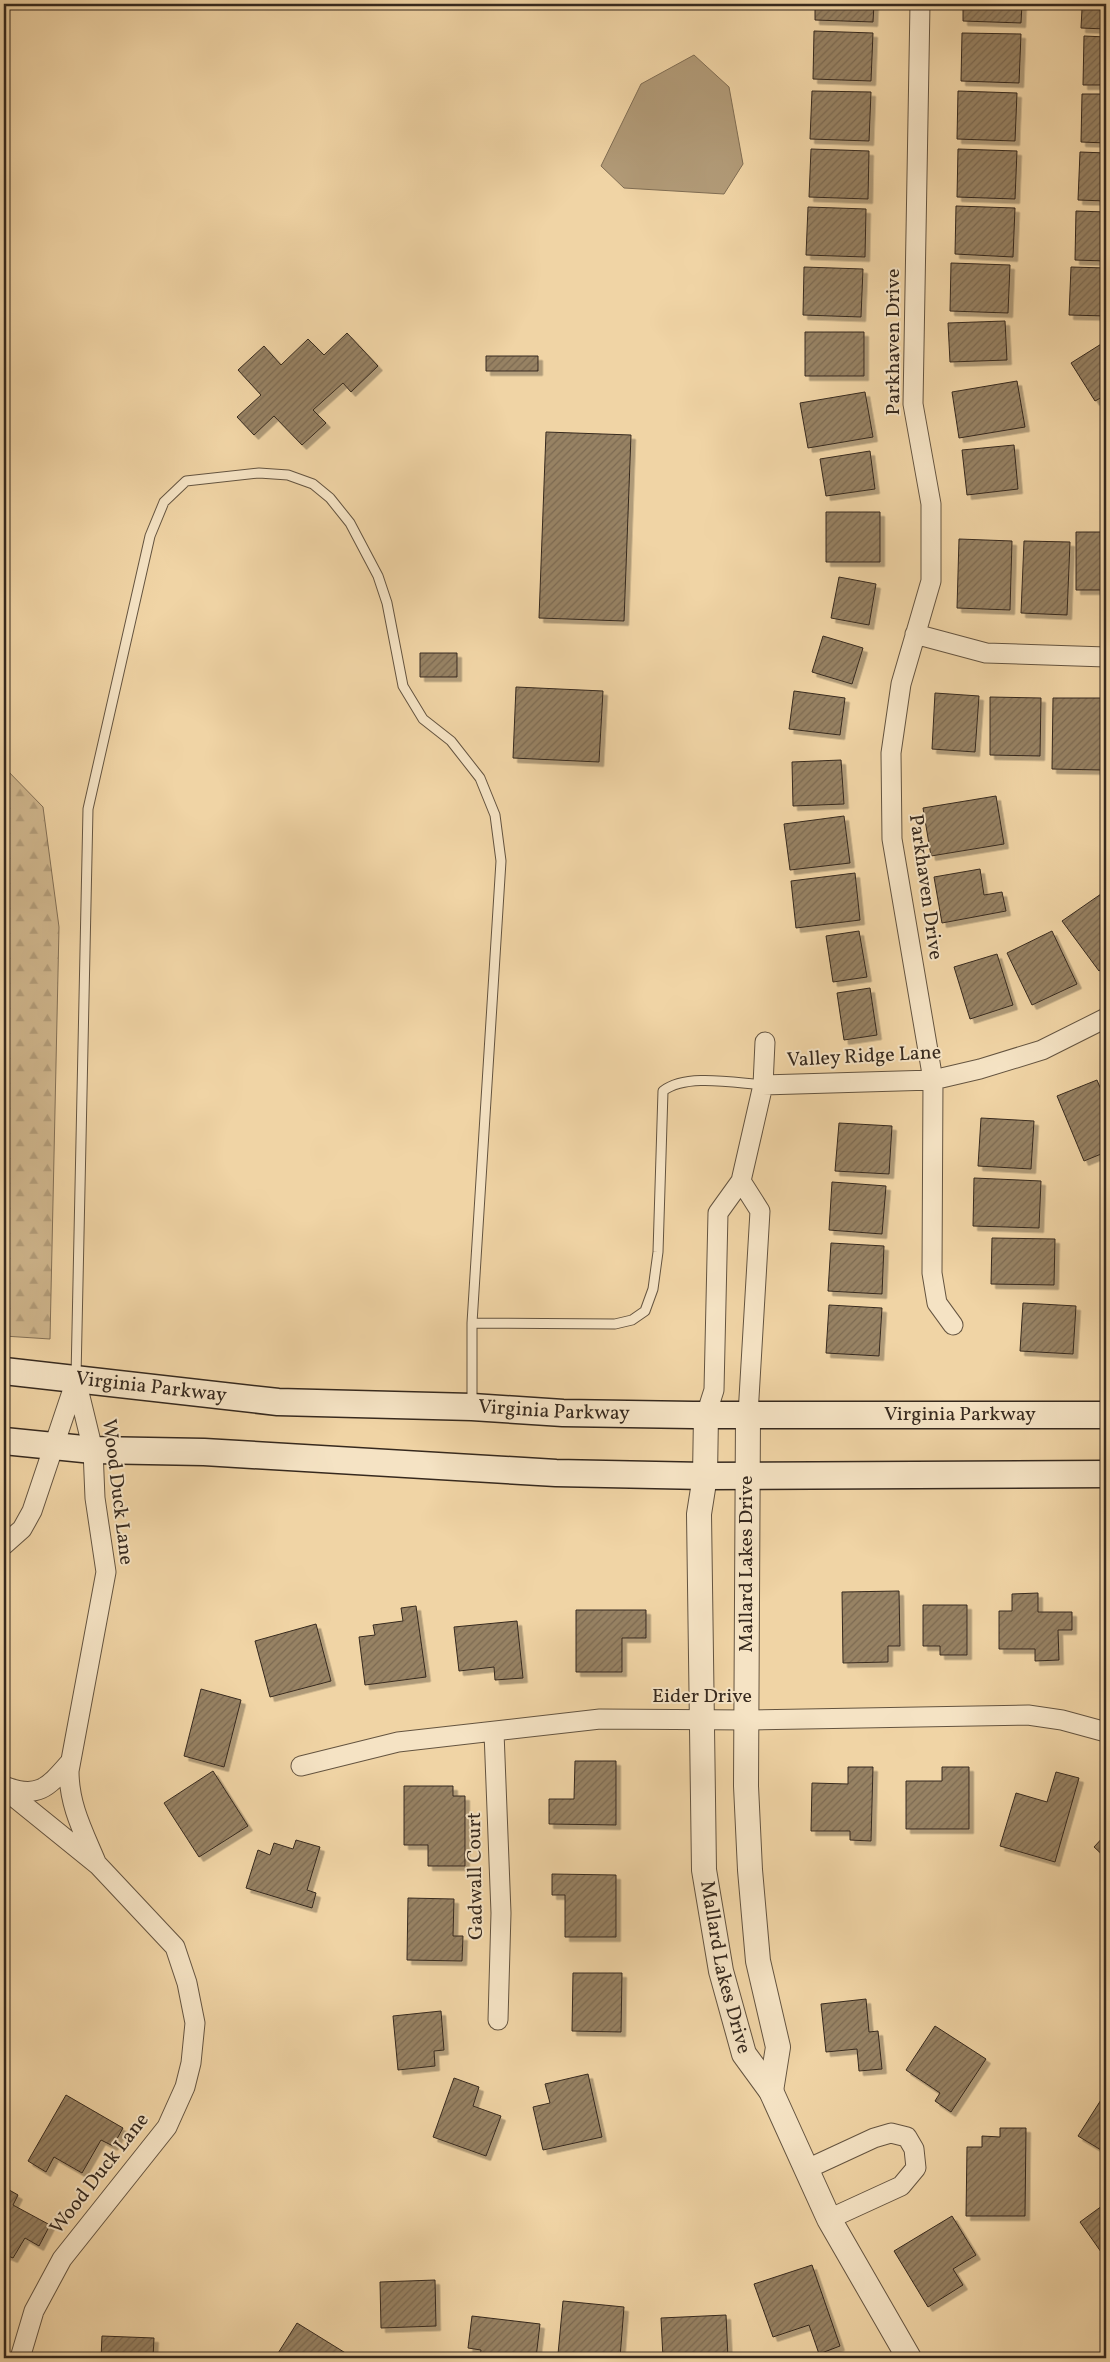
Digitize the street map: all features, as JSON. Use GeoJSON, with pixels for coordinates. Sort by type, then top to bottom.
{"type":"FeatureCollection","features":[{"type":"Feature","properties":{"kind":"main road","name":"Virginia Parkway"},"geometry":{"type":"LineString","coordinates":[[4,1371],[278,1402],[472,1407],[564,1413],[1106,1415]]}},
{"type":"Feature","properties":{"kind":"main road"},"geometry":{"type":"LineString","coordinates":[[4,1441],[93,1450],[204,1452],[550,1472],[704,1476],[1106,1474]]}},
{"type":"Feature","properties":{"kind":"street","name":"Parkhaven Drive"},"geometry":{"type":"LineString","coordinates":[[920,4],[913,404],[932,504],[931,581],[901,684],[891,754],[892,839],[933,1080],[932,1273],[937,1303],[953,1325]]}},
{"type":"Feature","properties":{"kind":"street"},"geometry":{"type":"LineString","coordinates":[[915,634],[986,653],[1106,657]]}},
{"type":"Feature","properties":{"kind":"street","name":"Valley Ridge Lane"},"geometry":{"type":"LineString","coordinates":[[763,1085],[933,1080],[980,1070],[1042,1050],[1106,1018]]}},
{"type":"Feature","properties":{"kind":"street"},"geometry":{"type":"LineString","coordinates":[[706,1415],[714,1390],[718,1213],[740,1181],[763,1085],[765,1042]]}},
{"type":"Feature","properties":{"kind":"street","name":"Mallard Lakes Drive"},"geometry":{"type":"LineString","coordinates":[[740,1181],[760,1211],[746,1476],[747,1796],[758,1961],[778,2047],[770,2091]]}},
{"type":"Feature","properties":{"kind":"street"},"geometry":{"type":"LineString","coordinates":[[4,1545],[22,1529],[32,1510],[55,1447],[76,1380]]}},
{"type":"Feature","properties":{"kind":"street","name":"Wood Duck Lane"},"geometry":{"type":"LineString","coordinates":[[76,1380],[93,1450],[95,1498],[106,1572],[71,1761],[69,1788],[72,1803],[98,1865]]}},
{"type":"Feature","properties":{"kind":"street","name":"Mallard Lakes Drive"},"geometry":{"type":"LineString","coordinates":[[706,1415],[704,1476],[699,1514],[704,1870],[721,1971],[744,2054],[770,2091],[829,2219],[904,2356]]}},
{"type":"Feature","properties":{"kind":"street","name":"Eider Drive"},"geometry":{"type":"LineString","coordinates":[[301,1766],[398,1742],[600,1719],[748,1720],[1028,1715],[1062,1720],[1106,1732]]}},
{"type":"Feature","properties":{"kind":"street","name":"Gadwall Court"},"geometry":{"type":"LineString","coordinates":[[494,1732],[501,1914],[498,2020]]}},
{"type":"Feature","properties":{"kind":"street","name":"Wood Duck Lane"},"geometry":{"type":"LineString","coordinates":[[4,1787],[17,1791],[34,1791],[49,1785],[71,1761]]}},
{"type":"Feature","properties":{"kind":"street","name":"Wood Duck Lane"},"geometry":{"type":"LineString","coordinates":[[4,1787],[98,1865],[175,1947],[187,1983],[195,2023],[191,2063],[185,2087],[167,2127],[62,2259],[34,2311],[20,2358]]}},
{"type":"Feature","properties":{"kind":"street"},"geometry":{"type":"LineString","coordinates":[[806,2169],[874,2138],[891,2133],[906,2136],[914,2149],[916,2168],[901,2186],[829,2219]]}},
{"type":"Feature","properties":{"kind":"lane"},"geometry":{"type":"LineString","coordinates":[[76,1380],[88,809],[150,536],[164,502],[186,480],[259,474],[288,475],[312,484],[330,498],[350,523],[378,576],[387,603],[403,686],[423,719],[451,741],[480,778],[495,816],[501,861],[472,1323],[472,1407]]}},
{"type":"Feature","properties":{"kind":"lane"},"geometry":{"type":"LineString","coordinates":[[472,1323],[615,1324],[632,1320],[645,1311],[653,1289],[658,1252],[664,1091],[671,1085],[687,1082],[763,1085]]}},
{"type":"Feature","properties":{"kind":"green space"},"geometry":{"type":"Polygon","coordinates":[[[4,767],[43,807],[59,927],[50,1339],[4,1336],[4,767]]]}},
{"type":"Feature","properties":{"kind":"shaded area"},"geometry":{"type":"Polygon","coordinates":[[[694,55],[729,87],[743,164],[724,194],[624,188],[601,166],[641,84],[694,55]]]}},
{"type":"Feature","properties":{"kind":"building"},"geometry":{"type":"Polygon","coordinates":[[[815,4],[874,4],[873,22],[815,20],[815,4]]]}},
{"type":"Feature","properties":{"kind":"building"},"geometry":{"type":"Polygon","coordinates":[[[963,4],[1022,4],[1021,23],[963,21],[963,4]]]}},
{"type":"Feature","properties":{"kind":"building"},"geometry":{"type":"Polygon","coordinates":[[[1095,4],[1106,4],[1106,29],[1081,28],[1082,9],[1095,9],[1095,4]]]}},
{"type":"Feature","properties":{"kind":"building"},"geometry":{"type":"Polygon","coordinates":[[[814,31],[873,33],[871,81],[813,79],[814,31]]]}},
{"type":"Feature","properties":{"kind":"building"},"geometry":{"type":"Polygon","coordinates":[[[962,33],[1021,34],[1019,83],[961,81],[962,33]]]}},
{"type":"Feature","properties":{"kind":"building"},"geometry":{"type":"Polygon","coordinates":[[[1084,36],[1106,37],[1106,85],[1083,85],[1084,36]]]}},
{"type":"Feature","properties":{"kind":"building"},"geometry":{"type":"Polygon","coordinates":[[[812,91],[871,92],[869,141],[810,139],[812,91]]]}},
{"type":"Feature","properties":{"kind":"building"},"geometry":{"type":"Polygon","coordinates":[[[958,91],[1017,93],[1015,141],[957,139],[958,91]]]}},
{"type":"Feature","properties":{"kind":"building"},"geometry":{"type":"Polygon","coordinates":[[[1082,94],[1106,94],[1106,143],[1081,142],[1082,94]]]}},
{"type":"Feature","properties":{"kind":"building"},"geometry":{"type":"Polygon","coordinates":[[[811,149],[869,151],[868,199],[809,197],[811,149]]]}},
{"type":"Feature","properties":{"kind":"building"},"geometry":{"type":"Polygon","coordinates":[[[958,149],[1017,151],[1015,199],[957,197],[958,149]]]}},
{"type":"Feature","properties":{"kind":"building"},"geometry":{"type":"Polygon","coordinates":[[[1080,152],[1106,153],[1106,201],[1078,200],[1080,152]]]}},
{"type":"Feature","properties":{"kind":"building"},"geometry":{"type":"Polygon","coordinates":[[[956,206],[1015,208],[1013,257],[955,254],[956,206]]]}},
{"type":"Feature","properties":{"kind":"building"},"geometry":{"type":"Polygon","coordinates":[[[808,207],[866,209],[865,257],[806,255],[808,207]]]}},
{"type":"Feature","properties":{"kind":"building"},"geometry":{"type":"Polygon","coordinates":[[[1076,211],[1106,212],[1106,261],[1075,260],[1076,211]]]}},
{"type":"Feature","properties":{"kind":"building"},"geometry":{"type":"Polygon","coordinates":[[[951,263],[1010,265],[1008,313],[950,311],[951,263]]]}},
{"type":"Feature","properties":{"kind":"building"},"geometry":{"type":"Polygon","coordinates":[[[804,267],[863,269],[861,317],[803,315],[804,267]]]}},
{"type":"Feature","properties":{"kind":"building"},"geometry":{"type":"Polygon","coordinates":[[[1071,267],[1106,268],[1106,316],[1069,315],[1071,267]]]}},
{"type":"Feature","properties":{"kind":"building"},"geometry":{"type":"Polygon","coordinates":[[[1005,321],[1007,360],[950,362],[948,323],[1005,321]]]}},
{"type":"Feature","properties":{"kind":"building"},"geometry":{"type":"Polygon","coordinates":[[[805,332],[864,332],[864,376],[805,376],[805,332]]]}},
{"type":"Feature","properties":{"kind":"building"},"geometry":{"type":"Polygon","coordinates":[[[347,333],[378,366],[351,392],[343,383],[313,410],[326,423],[302,445],[274,416],[254,435],[237,417],[261,395],[238,370],[264,346],[281,365],[308,339],[324,355],[347,333]]]}},
{"type":"Feature","properties":{"kind":"building"},"geometry":{"type":"Polygon","coordinates":[[[1106,341],[1106,395],[1095,401],[1071,363],[1106,341]]]}},
{"type":"Feature","properties":{"kind":"building"},"geometry":{"type":"Polygon","coordinates":[[[486,356],[538,356],[538,371],[486,371],[486,356]]]}},
{"type":"Feature","properties":{"kind":"building"},"geometry":{"type":"Polygon","coordinates":[[[1017,381],[1025,427],[959,438],[952,392],[1017,381]]]}},
{"type":"Feature","properties":{"kind":"building"},"geometry":{"type":"Polygon","coordinates":[[[865,392],[873,437],[808,448],[800,403],[865,392]]]}},
{"type":"Feature","properties":{"kind":"building"},"geometry":{"type":"Polygon","coordinates":[[[546,432],[631,435],[624,621],[539,618],[546,432]]]}},
{"type":"Feature","properties":{"kind":"building"},"geometry":{"type":"Polygon","coordinates":[[[1014,445],[1018,489],[967,495],[962,450],[1014,445]]]}},
{"type":"Feature","properties":{"kind":"building"},"geometry":{"type":"Polygon","coordinates":[[[870,451],[875,489],[826,496],[820,459],[870,451]]]}},
{"type":"Feature","properties":{"kind":"building"},"geometry":{"type":"Polygon","coordinates":[[[826,512],[880,512],[880,562],[826,562],[826,512]]]}},
{"type":"Feature","properties":{"kind":"building"},"geometry":{"type":"Polygon","coordinates":[[[1076,532],[1106,532],[1106,590],[1076,590],[1076,532]]]}},
{"type":"Feature","properties":{"kind":"building"},"geometry":{"type":"Polygon","coordinates":[[[959,539],[1012,541],[1010,610],[957,608],[959,539]]]}},
{"type":"Feature","properties":{"kind":"building"},"geometry":{"type":"Polygon","coordinates":[[[1024,541],[1070,542],[1067,615],[1021,613],[1024,541]]]}},
{"type":"Feature","properties":{"kind":"building"},"geometry":{"type":"Polygon","coordinates":[[[839,577],[876,584],[869,625],[831,618],[839,577]]]}},
{"type":"Feature","properties":{"kind":"building"},"geometry":{"type":"Polygon","coordinates":[[[823,636],[863,648],[852,684],[812,672],[823,636]]]}},
{"type":"Feature","properties":{"kind":"building"},"geometry":{"type":"Polygon","coordinates":[[[420,653],[457,653],[457,677],[420,677],[420,653]]]}},
{"type":"Feature","properties":{"kind":"building"},"geometry":{"type":"Polygon","coordinates":[[[516,687],[603,691],[599,762],[513,758],[516,687]]]}},
{"type":"Feature","properties":{"kind":"building"},"geometry":{"type":"Polygon","coordinates":[[[794,691],[845,698],[840,735],[789,729],[794,691]]]}},
{"type":"Feature","properties":{"kind":"building"},"geometry":{"type":"Polygon","coordinates":[[[935,693],[979,696],[975,752],[932,749],[935,693]]]}},
{"type":"Feature","properties":{"kind":"building"},"geometry":{"type":"Polygon","coordinates":[[[990,697],[1041,698],[1040,756],[990,755],[990,697]]]}},
{"type":"Feature","properties":{"kind":"building"},"geometry":{"type":"Polygon","coordinates":[[[1053,698],[1101,698],[1101,770],[1052,769],[1053,698]]]}},
{"type":"Feature","properties":{"kind":"building"},"geometry":{"type":"Polygon","coordinates":[[[841,760],[844,804],[793,806],[792,762],[841,760]]]}},
{"type":"Feature","properties":{"kind":"building"},"geometry":{"type":"Polygon","coordinates":[[[996,796],[1004,844],[931,856],[923,808],[996,796]]]}},
{"type":"Feature","properties":{"kind":"building"},"geometry":{"type":"Polygon","coordinates":[[[844,816],[850,863],[790,870],[784,824],[844,816]]]}},
{"type":"Feature","properties":{"kind":"building"},"geometry":{"type":"Polygon","coordinates":[[[980,869],[984,895],[1002,892],[1006,911],[942,923],[934,877],[980,869]]]}},
{"type":"Feature","properties":{"kind":"building"},"geometry":{"type":"Polygon","coordinates":[[[855,873],[860,920],[796,928],[791,881],[855,873]]]}},
{"type":"Feature","properties":{"kind":"building"},"geometry":{"type":"Polygon","coordinates":[[[1101,894],[1106,902],[1106,965],[1099,971],[1062,921],[1101,894]]]}},
{"type":"Feature","properties":{"kind":"building"},"geometry":{"type":"Polygon","coordinates":[[[859,931],[867,977],[833,982],[826,936],[859,931]]]}},
{"type":"Feature","properties":{"kind":"building"},"geometry":{"type":"Polygon","coordinates":[[[1052,931],[1077,984],[1032,1005],[1007,953],[1052,931]]]}},
{"type":"Feature","properties":{"kind":"building"},"geometry":{"type":"Polygon","coordinates":[[[997,954],[1013,1005],[970,1019],[954,967],[997,954]]]}},
{"type":"Feature","properties":{"kind":"building"},"geometry":{"type":"Polygon","coordinates":[[[870,988],[877,1035],[844,1040],[837,993],[870,988]]]}},
{"type":"Feature","properties":{"kind":"building"},"geometry":{"type":"Polygon","coordinates":[[[1097,1080],[1106,1102],[1106,1152],[1084,1161],[1057,1096],[1097,1080]]]}},
{"type":"Feature","properties":{"kind":"building"},"geometry":{"type":"Polygon","coordinates":[[[981,1118],[1034,1121],[1031,1169],[978,1166],[981,1118]]]}},
{"type":"Feature","properties":{"kind":"building"},"geometry":{"type":"Polygon","coordinates":[[[839,1123],[892,1126],[889,1174],[835,1171],[839,1123]]]}},
{"type":"Feature","properties":{"kind":"building"},"geometry":{"type":"Polygon","coordinates":[[[974,1178],[1041,1181],[1039,1228],[973,1226],[974,1178]]]}},
{"type":"Feature","properties":{"kind":"building"},"geometry":{"type":"Polygon","coordinates":[[[832,1182],[886,1186],[882,1234],[829,1230],[832,1182]]]}},
{"type":"Feature","properties":{"kind":"building"},"geometry":{"type":"Polygon","coordinates":[[[992,1238],[1055,1239],[1054,1285],[991,1284],[992,1238]]]}},
{"type":"Feature","properties":{"kind":"building"},"geometry":{"type":"Polygon","coordinates":[[[831,1243],[884,1246],[882,1294],[828,1291],[831,1243]]]}},
{"type":"Feature","properties":{"kind":"building"},"geometry":{"type":"Polygon","coordinates":[[[1023,1303],[1076,1306],[1073,1354],[1020,1351],[1023,1303]]]}},
{"type":"Feature","properties":{"kind":"building"},"geometry":{"type":"Polygon","coordinates":[[[829,1305],[882,1308],[879,1356],[826,1353],[829,1305]]]}},
{"type":"Feature","properties":{"kind":"building"},"geometry":{"type":"Polygon","coordinates":[[[899,1591],[900,1646],[888,1646],[888,1662],[843,1663],[842,1592],[899,1591]]]}},
{"type":"Feature","properties":{"kind":"building"},"geometry":{"type":"Polygon","coordinates":[[[1038,1593],[1038,1612],[1072,1612],[1072,1630],[1058,1630],[1059,1660],[1035,1661],[1035,1649],[999,1649],[999,1611],[1012,1611],[1012,1594],[1038,1593]]]}},
{"type":"Feature","properties":{"kind":"building"},"geometry":{"type":"Polygon","coordinates":[[[923,1605],[967,1605],[967,1655],[940,1655],[940,1646],[923,1646],[923,1605]]]}},
{"type":"Feature","properties":{"kind":"building"},"geometry":{"type":"Polygon","coordinates":[[[416,1606],[426,1677],[365,1685],[359,1637],[375,1635],[373,1625],[403,1621],[401,1608],[416,1606]]]}},
{"type":"Feature","properties":{"kind":"building"},"geometry":{"type":"Polygon","coordinates":[[[576,1610],[646,1610],[646,1638],[622,1638],[622,1672],[576,1672],[576,1610]]]}},
{"type":"Feature","properties":{"kind":"building"},"geometry":{"type":"Polygon","coordinates":[[[517,1621],[523,1678],[495,1680],[494,1667],[459,1671],[454,1627],[517,1621]]]}},
{"type":"Feature","properties":{"kind":"building"},"geometry":{"type":"Polygon","coordinates":[[[316,1624],[331,1681],[270,1697],[255,1641],[316,1624]]]}},
{"type":"Feature","properties":{"kind":"building"},"geometry":{"type":"Polygon","coordinates":[[[1106,1646],[1106,1666],[1101,1665],[1106,1646]]]}},
{"type":"Feature","properties":{"kind":"building"},"geometry":{"type":"Polygon","coordinates":[[[201,1689],[241,1700],[224,1767],[184,1756],[201,1689]]]}},
{"type":"Feature","properties":{"kind":"building"},"geometry":{"type":"Polygon","coordinates":[[[575,1761],[616,1761],[616,1825],[549,1824],[549,1799],[574,1799],[575,1761]]]}},
{"type":"Feature","properties":{"kind":"building"},"geometry":{"type":"Polygon","coordinates":[[[848,1767],[873,1767],[871,1841],[850,1840],[850,1831],[811,1831],[812,1783],[848,1784],[848,1767]]]}},
{"type":"Feature","properties":{"kind":"building"},"geometry":{"type":"Polygon","coordinates":[[[942,1767],[969,1767],[969,1829],[906,1829],[906,1781],[942,1781],[942,1767]]]}},
{"type":"Feature","properties":{"kind":"building"},"geometry":{"type":"Polygon","coordinates":[[[213,1771],[248,1826],[199,1857],[164,1803],[213,1771]]]}},
{"type":"Feature","properties":{"kind":"building"},"geometry":{"type":"Polygon","coordinates":[[[1056,1772],[1079,1778],[1055,1862],[1000,1846],[1016,1793],[1047,1802],[1056,1772]]]}},
{"type":"Feature","properties":{"kind":"building"},"geometry":{"type":"Polygon","coordinates":[[[404,1786],[453,1786],[453,1796],[465,1796],[465,1866],[428,1866],[428,1845],[404,1845],[404,1786]]]}},
{"type":"Feature","properties":{"kind":"building"},"geometry":{"type":"Polygon","coordinates":[[[1106,1834],[1106,1858],[1094,1847],[1106,1834]]]}},
{"type":"Feature","properties":{"kind":"building"},"geometry":{"type":"Polygon","coordinates":[[[296,1840],[320,1847],[307,1890],[316,1893],[312,1908],[246,1888],[258,1850],[270,1855],[274,1843],[293,1849],[296,1840]]]}},
{"type":"Feature","properties":{"kind":"building"},"geometry":{"type":"Polygon","coordinates":[[[552,1874],[616,1875],[616,1937],[565,1937],[565,1895],[552,1895],[552,1874]]]}},
{"type":"Feature","properties":{"kind":"building"},"geometry":{"type":"Polygon","coordinates":[[[408,1898],[454,1899],[453,1936],[463,1936],[462,1961],[407,1960],[408,1898]]]}},
{"type":"Feature","properties":{"kind":"building"},"geometry":{"type":"Polygon","coordinates":[[[573,1973],[622,1973],[621,2032],[572,2031],[573,1973]]]}},
{"type":"Feature","properties":{"kind":"building"},"geometry":{"type":"Polygon","coordinates":[[[866,1999],[869,2032],[878,2031],[882,2069],[859,2071],[857,2049],[826,2052],[821,2004],[866,1999]]]}},
{"type":"Feature","properties":{"kind":"building"},"geometry":{"type":"Polygon","coordinates":[[[441,2011],[444,2050],[434,2051],[435,2066],[398,2070],[393,2016],[441,2011]]]}},
{"type":"Feature","properties":{"kind":"building"},"geometry":{"type":"Polygon","coordinates":[[[935,2026],[986,2059],[951,2112],[935,2101],[940,2093],[906,2070],[935,2026]]]}},
{"type":"Feature","properties":{"kind":"building"},"geometry":{"type":"Polygon","coordinates":[[[588,2074],[602,2137],[543,2150],[533,2107],[550,2103],[545,2084],[588,2074]]]}},
{"type":"Feature","properties":{"kind":"building"},"geometry":{"type":"Polygon","coordinates":[[[454,2078],[479,2087],[473,2106],[501,2116],[486,2156],[433,2137],[454,2078]]]}},
{"type":"Feature","properties":{"kind":"building"},"geometry":{"type":"Polygon","coordinates":[[[1106,2092],[1106,2153],[1078,2136],[1106,2092]]]}},
{"type":"Feature","properties":{"kind":"building"},"geometry":{"type":"Polygon","coordinates":[[[66,2095],[123,2128],[113,2146],[101,2140],[82,2173],[54,2157],[46,2172],[28,2161],[66,2095]]]}},
{"type":"Feature","properties":{"kind":"building"},"geometry":{"type":"Polygon","coordinates":[[[1000,2128],[1026,2128],[1025,2216],[966,2216],[967,2147],[982,2147],[982,2136],[1000,2137],[1000,2128]]]}},
{"type":"Feature","properties":{"kind":"building"},"geometry":{"type":"Polygon","coordinates":[[[4,2187],[18,2195],[13,2205],[50,2225],[39,2246],[25,2238],[13,2258],[6,2255],[4,2259],[4,2187]]]}},
{"type":"Feature","properties":{"kind":"building"},"geometry":{"type":"Polygon","coordinates":[[[1106,2203],[1106,2259],[1080,2222],[1106,2203]]]}},
{"type":"Feature","properties":{"kind":"building"},"geometry":{"type":"Polygon","coordinates":[[[952,2216],[976,2255],[953,2269],[963,2285],[928,2307],[894,2251],[952,2216]]]}},
{"type":"Feature","properties":{"kind":"building"},"geometry":{"type":"Polygon","coordinates":[[[812,2265],[840,2346],[819,2354],[809,2325],[773,2337],[754,2284],[812,2265]]]}},
{"type":"Feature","properties":{"kind":"building"},"geometry":{"type":"Polygon","coordinates":[[[435,2280],[436,2326],[381,2328],[380,2282],[435,2280]]]}},
{"type":"Feature","properties":{"kind":"building"},"geometry":{"type":"Polygon","coordinates":[[[563,2301],[624,2307],[620,2358],[596,2358],[558,2354],[563,2301]]]}},
{"type":"Feature","properties":{"kind":"building"},"geometry":{"type":"Polygon","coordinates":[[[726,2315],[728,2358],[663,2358],[661,2318],[726,2315]]]}},
{"type":"Feature","properties":{"kind":"building"},"geometry":{"type":"Polygon","coordinates":[[[472,2316],[540,2324],[536,2358],[480,2358],[481,2350],[468,2348],[472,2316]]]}},
{"type":"Feature","properties":{"kind":"building"},"geometry":{"type":"Polygon","coordinates":[[[297,2323],[352,2357],[275,2358],[297,2323]]]}},
{"type":"Feature","properties":{"kind":"building"},"geometry":{"type":"Polygon","coordinates":[[[102,2336],[154,2338],[153,2358],[101,2358],[102,2336]]]}}]}
